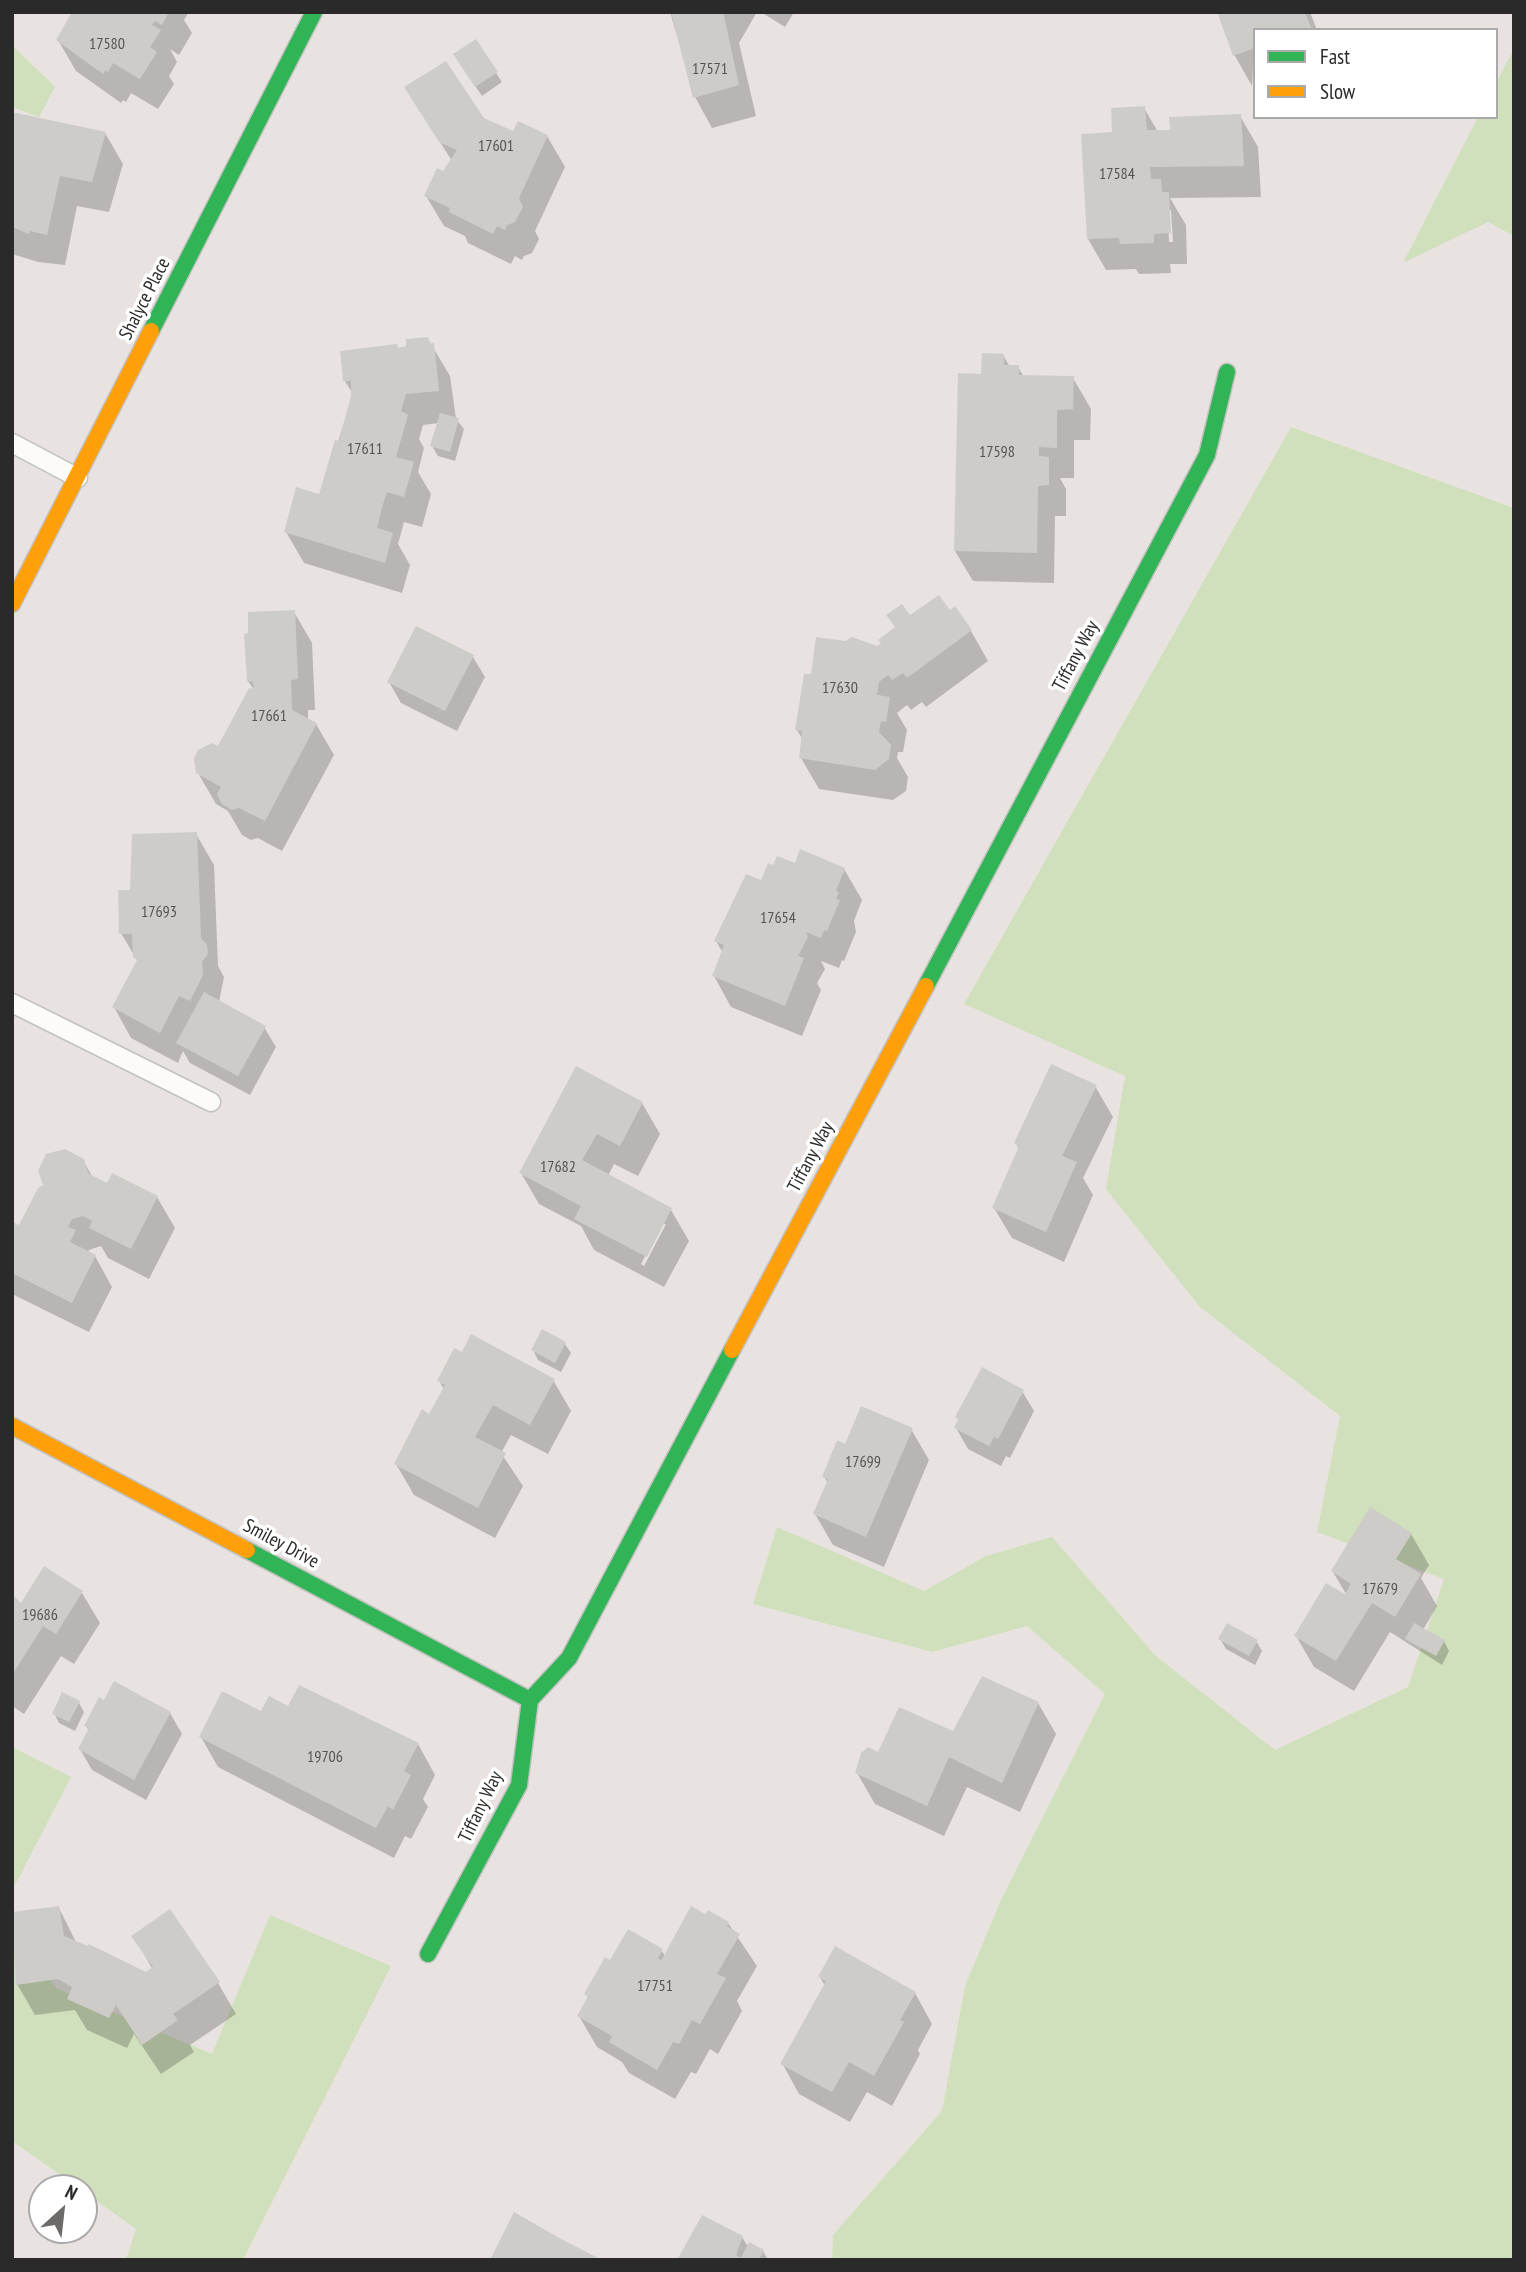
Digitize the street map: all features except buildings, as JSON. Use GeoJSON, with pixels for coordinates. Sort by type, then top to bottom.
{"type":"FeatureCollection","features":[{"type":"Feature","properties":{"kind":"street","name":"Shalyce Place"},"geometry":{"type":"LineString","coordinates":[[12,604],[314,12]]}},
{"type":"Feature","properties":{"kind":"street","name":"Tiffany Way"},"geometry":{"type":"LineString","coordinates":[[429,1954],[519,1785],[530,1700],[569,1658],[1207,455],[1227,372]]}},
{"type":"Feature","properties":{"kind":"street","name":"Smiley Drive"},"geometry":{"type":"LineString","coordinates":[[12,1426],[530,1700]]}},
{"type":"Feature","properties":{"kind":"lane"},"geometry":{"type":"LineString","coordinates":[[12,443],[78,478]]}},
{"type":"Feature","properties":{"kind":"lane"},"geometry":{"type":"LineString","coordinates":[[12,1003],[211,1102]]}},
{"type":"Feature","properties":{"kind":"green space"},"geometry":{"type":"Polygon","coordinates":[[[12,45],[55,87],[39,117],[12,107],[12,45]]]}},
{"type":"Feature","properties":{"kind":"green space"},"geometry":{"type":"Polygon","coordinates":[[[1514,49],[1514,236],[1488,222],[1403,263],[1477,119],[1498,119],[1498,79],[1514,49]]]}},
{"type":"Feature","properties":{"kind":"green space"},"geometry":{"type":"Polygon","coordinates":[[[1291,427],[1514,508],[1514,2260],[832,2260],[833,2235],[942,2111],[965,1986],[1001,1900],[1105,1694],[1027,1626],[932,1652],[753,1604],[777,1527],[924,1591],[986,1556],[1052,1537],[1156,1656],[1275,1750],[1408,1687],[1444,1579],[1317,1532],[1340,1416],[1200,1307],[1106,1189],[1125,1076],[964,1004],[1291,427]]]}},
{"type":"Feature","properties":{"kind":"green space"},"geometry":{"type":"Polygon","coordinates":[[[12,1747],[71,1777],[12,1891],[12,1747]]]}},
{"type":"Feature","properties":{"kind":"green space"},"geometry":{"type":"Polygon","coordinates":[[[270,1915],[391,1966],[243,2260],[126,2260],[136,2229],[98,2202],[98,2174],[59,2174],[12,2141],[12,1929],[56,1988],[212,2054],[270,1915]]]}},
{"type":"Feature","properties":{"kind":"traffic: fast"},"geometry":{"type":"LineString","coordinates":[[151,331],[314,12]]}},
{"type":"Feature","properties":{"kind":"traffic: fast"},"geometry":{"type":"LineString","coordinates":[[926,986],[1207,455],[1227,372]]}},
{"type":"Feature","properties":{"kind":"traffic: fast"},"geometry":{"type":"LineString","coordinates":[[428,1954],[519,1785],[530,1700],[569,1658],[732,1350]]}},
{"type":"Feature","properties":{"kind":"traffic: fast"},"geometry":{"type":"LineString","coordinates":[[247,1550],[530,1700]]}},
{"type":"Feature","properties":{"kind":"traffic: slow"},"geometry":{"type":"LineString","coordinates":[[12,604],[151,331]]}},
{"type":"Feature","properties":{"kind":"traffic: slow"},"geometry":{"type":"LineString","coordinates":[[732,1350],[926,986]]}},
{"type":"Feature","properties":{"kind":"traffic: slow"},"geometry":{"type":"LineString","coordinates":[[12,1426],[247,1550]]}}]}
